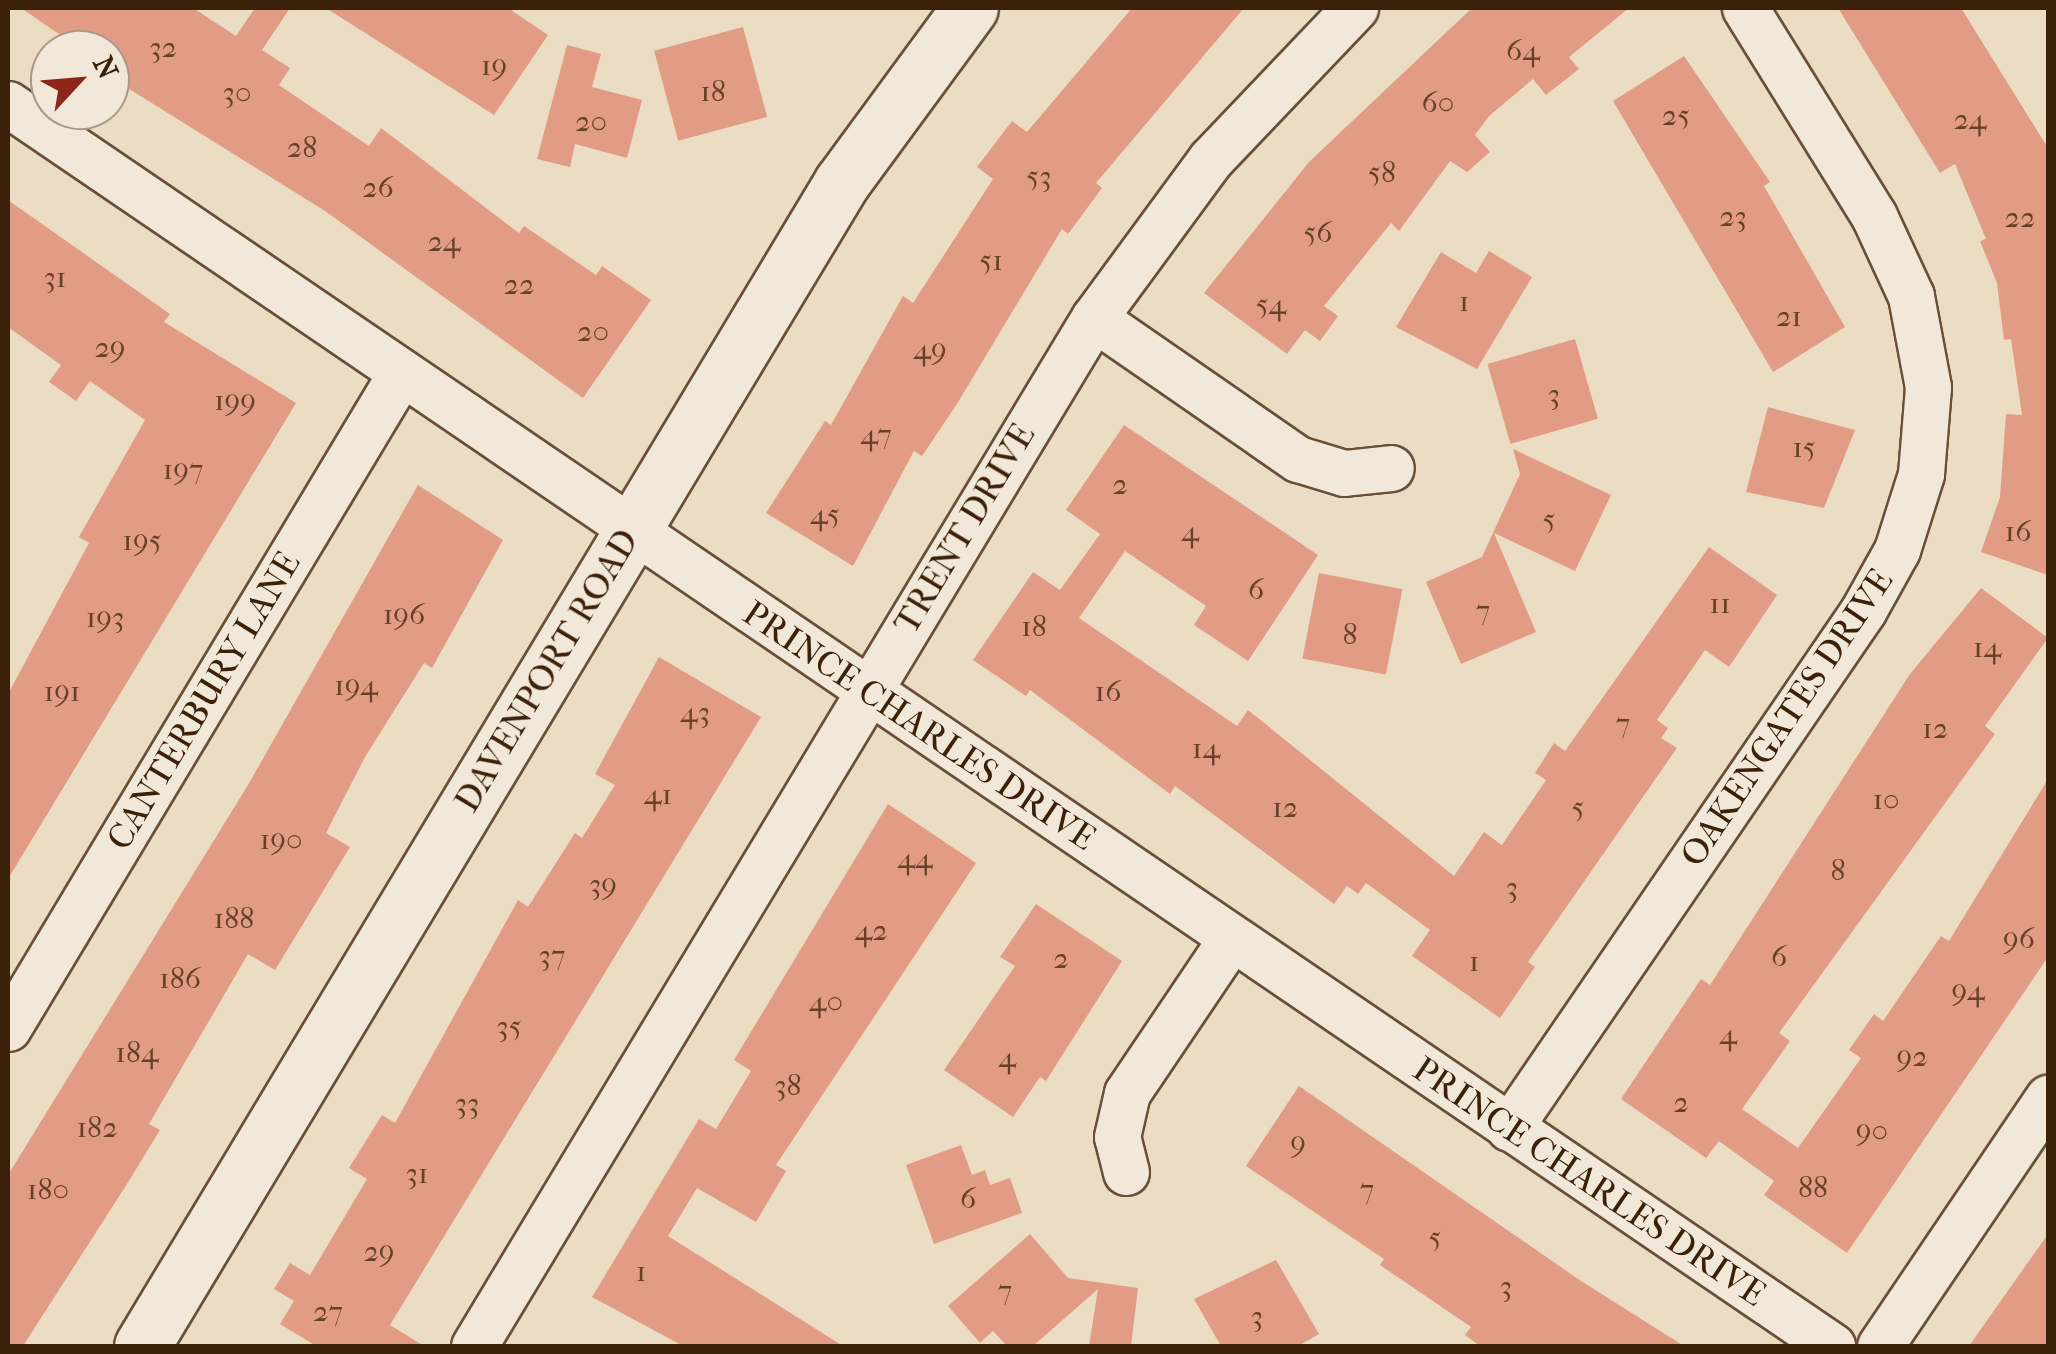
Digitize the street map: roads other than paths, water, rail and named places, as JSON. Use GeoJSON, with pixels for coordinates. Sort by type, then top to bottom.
{"type":"FeatureCollection","features":[{"type":"Feature","properties":{"kind":"street","name":"DAVENPORT ROAD"},"geometry":{"type":"LineString","coordinates":[[142,1346],[852,166],[970,8]]}},
{"type":"Feature","properties":{"kind":"street","name":"TRENT DRIVE"},"geometry":{"type":"LineString","coordinates":[[491,1340],[868,690],[1094,318],[1240,125],[1355,8]]}},
{"type":"Feature","properties":{"kind":"street","name":"OAKENGATES DRIVE"},"geometry":{"type":"LineString","coordinates":[[1509,1128],[1864,611],[1897,550],[1920,474],[1928,387],[1911,296],[1874,216],[1745,8]]}},
{"type":"Feature","properties":{"kind":"street","name":"PRINCE CHARLES DRIVE"},"geometry":{"type":"LineString","coordinates":[[8,104],[1832,1346]]}},
{"type":"Feature","properties":{"kind":"street"},"geometry":{"type":"LineString","coordinates":[[1094,318],[1298,460],[1344,473],[1392,468]]}},
{"type":"Feature","properties":{"kind":"street","name":"CANTERBURY LANE"},"geometry":{"type":"LineString","coordinates":[[8,1028],[401,374]]}},
{"type":"Feature","properties":{"kind":"street"},"geometry":{"type":"LineString","coordinates":[[1126,1172],[1117,1137],[1127,1093],[1231,939]]}},
{"type":"Feature","properties":{"kind":"street"},"geometry":{"type":"LineString","coordinates":[[1880,1346],[2048,1098]]}}]}
